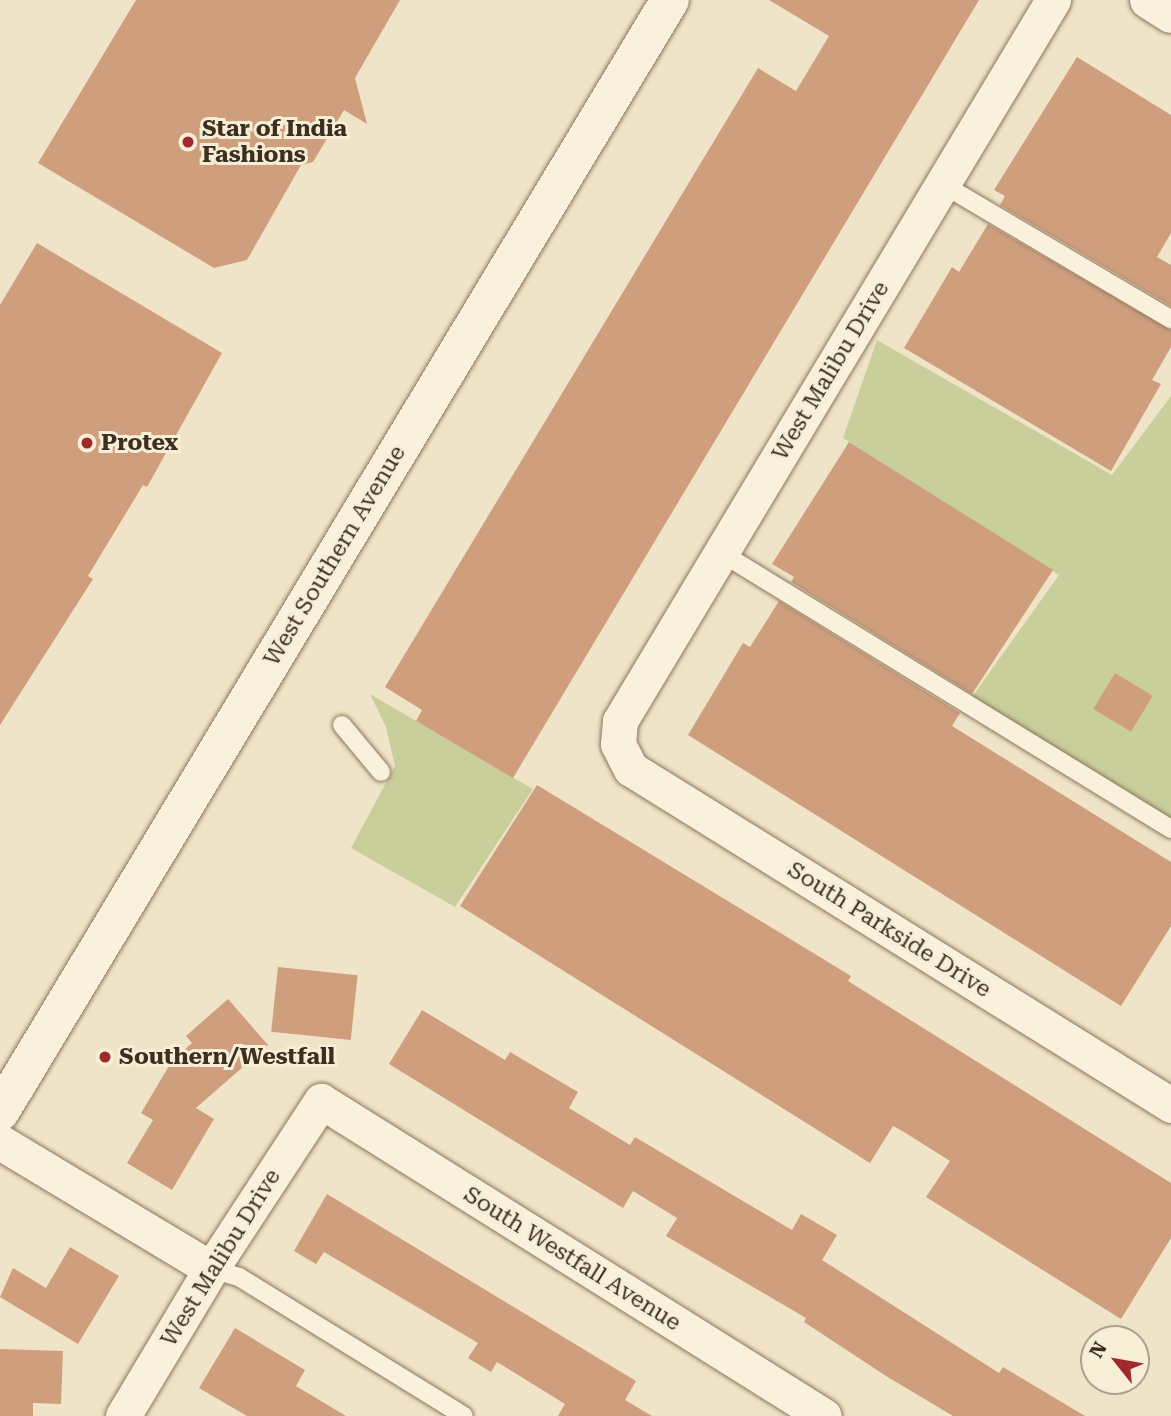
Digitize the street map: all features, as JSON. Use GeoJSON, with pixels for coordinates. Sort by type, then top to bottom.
{"type":"FeatureCollection","features":[{"type":"Feature","properties":{"kind":"main road","name":"West Southern Avenue"},"geometry":{"type":"LineString","coordinates":[[0,1112],[670,0]]}},
{"type":"Feature","properties":{"kind":"main road"},"geometry":{"type":"LineString","coordinates":[[1149,0],[1171,14]]}},
{"type":"Feature","properties":{"kind":"street","name":"West Malibu Drive"},"geometry":{"type":"LineString","coordinates":[[618,744],[620,721],[1054,0]]}},
{"type":"Feature","properties":{"kind":"street","name":"South Parkside Drive"},"geometry":{"type":"LineString","coordinates":[[618,744],[631,769],[1171,1105]]}},
{"type":"Feature","properties":{"kind":"street","name":"West Malibu Drive"},"geometry":{"type":"LineString","coordinates":[[123,1416],[211,1269],[321,1101]]}},
{"type":"Feature","properties":{"kind":"street","name":"South Westfall Avenue"},"geometry":{"type":"LineString","coordinates":[[321,1101],[824,1416]]}},
{"type":"Feature","properties":{"kind":"street"},"geometry":{"type":"LineString","coordinates":[[0,1142],[211,1269]]}},
{"type":"Feature","properties":{"kind":"lane"},"geometry":{"type":"LineString","coordinates":[[944,186],[1171,319]]}},
{"type":"Feature","properties":{"kind":"lane"},"geometry":{"type":"LineString","coordinates":[[720,552],[1171,829]]}},
{"type":"Feature","properties":{"kind":"lane"},"geometry":{"type":"LineString","coordinates":[[342,725],[381,772]]}},
{"type":"Feature","properties":{"kind":"lane"},"geometry":{"type":"LineString","coordinates":[[211,1269],[239,1278],[464,1416]]}},
{"type":"Feature","properties":{"kind":"green space"},"geometry":{"type":"Polygon","coordinates":[[[877,340],[1112,475],[1171,396],[1171,826],[972,697],[1059,575],[843,438],[877,340]]]}},
{"type":"Feature","properties":{"kind":"green space"},"geometry":{"type":"Polygon","coordinates":[[[370,694],[533,789],[455,907],[351,848],[395,766],[386,727],[370,694]]]}},
{"type":"Feature","properties":{"kind":"building","name":"Star of India Fashions"},"geometry":{"type":"Polygon","coordinates":[[[136,0],[400,0],[355,78],[367,124],[344,110],[313,162],[301,165],[247,260],[214,268],[38,163],[136,0]]]}},
{"type":"Feature","properties":{"kind":"building"},"geometry":{"type":"Polygon","coordinates":[[[769,0],[979,0],[513,778],[416,721],[422,710],[385,687],[758,68],[796,91],[829,36],[769,0]]]}},
{"type":"Feature","properties":{"kind":"building"},"geometry":{"type":"Polygon","coordinates":[[[1077,57],[1171,115],[1171,233],[1157,257],[1171,265],[1171,306],[1000,205],[1005,196],[994,190],[1077,57]]]}},
{"type":"Feature","properties":{"kind":"building"},"geometry":{"type":"Polygon","coordinates":[[[988,224],[1171,330],[1171,347],[1152,380],[1161,384],[1111,471],[904,348],[952,267],[959,272],[988,224]]]}},
{"type":"Feature","properties":{"kind":"building","name":"Protex"},"geometry":{"type":"Polygon","coordinates":[[[37,243],[222,353],[147,487],[143,485],[88,576],[93,579],[0,725],[0,305],[37,243]]]}},
{"type":"Feature","properties":{"kind":"building"},"geometry":{"type":"Polygon","coordinates":[[[849,442],[1053,570],[972,694],[791,582],[794,577],[772,564],[849,442]]]}},
{"type":"Feature","properties":{"kind":"building"},"geometry":{"type":"Polygon","coordinates":[[[779,601],[960,713],[952,726],[1171,862],[1171,926],[1121,1006],[688,735],[743,643],[750,647],[779,601]]]}},
{"type":"Feature","properties":{"kind":"building"},"geometry":{"type":"Polygon","coordinates":[[[1115,673],[1153,696],[1131,732],[1093,709],[1115,673]]]}},
{"type":"Feature","properties":{"kind":"building"},"geometry":{"type":"Polygon","coordinates":[[[537,785],[851,976],[848,981],[1171,1183],[1171,1238],[1121,1319],[926,1197],[950,1161],[904,1132],[893,1126],[870,1163],[460,906],[537,785]]]}},
{"type":"Feature","properties":{"kind":"building"},"geometry":{"type":"Polygon","coordinates":[[[278,967],[358,975],[351,1040],[271,1032],[278,967]]]}},
{"type":"Feature","properties":{"kind":"building"},"geometry":{"type":"Polygon","coordinates":[[[228,999],[268,1045],[196,1108],[214,1119],[172,1190],[127,1163],[153,1120],[141,1113],[172,1061],[192,1043],[186,1036],[228,999]]]}},
{"type":"Feature","properties":{"kind":"building"},"geometry":{"type":"Polygon","coordinates":[[[422,1010],[505,1060],[510,1052],[578,1092],[569,1108],[630,1145],[635,1137],[792,1230],[801,1214],[837,1235],[822,1260],[999,1373],[1003,1367],[1085,1416],[953,1416],[886,1376],[804,1322],[806,1318],[666,1236],[677,1218],[633,1191],[623,1208],[389,1064],[422,1010]]]}},
{"type":"Feature","properties":{"kind":"building"},"geometry":{"type":"Polygon","coordinates":[[[327,1194],[636,1381],[625,1400],[652,1416],[558,1416],[565,1404],[497,1362],[491,1372],[468,1358],[478,1343],[324,1252],[316,1264],[294,1251],[327,1194]]]}},
{"type":"Feature","properties":{"kind":"building"},"geometry":{"type":"Polygon","coordinates":[[[70,1247],[119,1276],[78,1344],[0,1297],[13,1268],[46,1288],[70,1247]]]}},
{"type":"Feature","properties":{"kind":"building"},"geometry":{"type":"Polygon","coordinates":[[[235,1328],[305,1370],[296,1386],[346,1416],[247,1416],[199,1388],[235,1328]]]}},
{"type":"Feature","properties":{"kind":"building"},"geometry":{"type":"Polygon","coordinates":[[[0,1349],[63,1351],[61,1404],[33,1403],[33,1416],[0,1416],[0,1349]]]}},
{"type":"Feature","properties":{"kind":"place","name":"Star of India Fashions"},"geometry":{"type":"Point","coordinates":[188,142]}},
{"type":"Feature","properties":{"kind":"place","name":"Protex"},"geometry":{"type":"Point","coordinates":[87,443]}},
{"type":"Feature","properties":{"kind":"place","name":"Southern/Westfall"},"geometry":{"type":"Point","coordinates":[105,1057]}}]}
